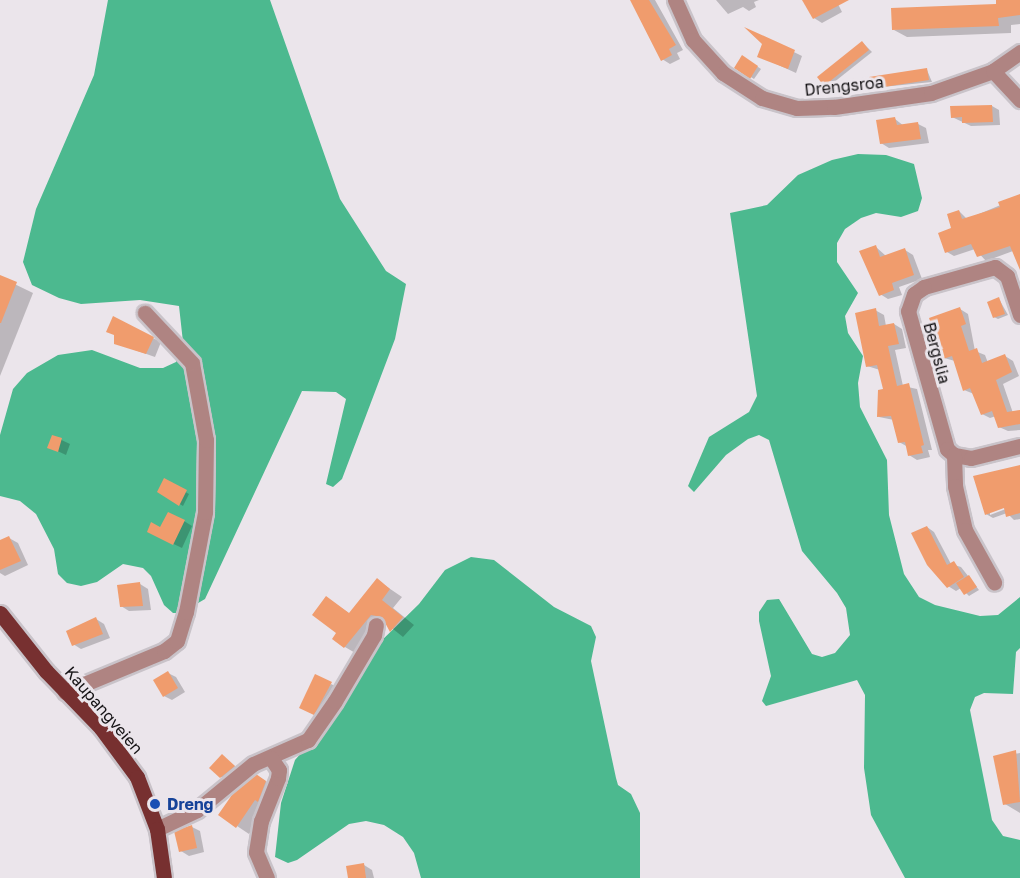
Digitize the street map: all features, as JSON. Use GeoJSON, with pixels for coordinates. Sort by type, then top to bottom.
{"type":"FeatureCollection","features":[{"type":"Feature","properties":{"kind":"main road","name":"Kaupangveien"},"geometry":{"type":"LineString","coordinates":[[0,613],[65,692],[123,756],[147,797],[157,830],[164,878]]}},
{"type":"Feature","properties":{"kind":"street","name":"Drengsroa"},"geometry":{"type":"LineString","coordinates":[[675,0],[693,40],[708,58],[738,85],[779,105],[834,107],[920,94],[993,72],[1020,52]]}},
{"type":"Feature","properties":{"kind":"street"},"geometry":{"type":"LineString","coordinates":[[993,72],[1020,100]]}},
{"type":"Feature","properties":{"kind":"street","name":"Bergslia"},"geometry":{"type":"LineString","coordinates":[[954,455],[943,443],[912,333],[910,302],[924,287],[995,267],[1007,276],[1020,315]]}},
{"type":"Feature","properties":{"kind":"street"},"geometry":{"type":"LineString","coordinates":[[65,692],[164,651],[177,640],[186,612],[205,512],[206,441],[192,363],[145,313]]}},
{"type":"Feature","properties":{"kind":"street"},"geometry":{"type":"LineString","coordinates":[[994,582],[964,530],[955,486],[954,455],[986,456],[1020,446]]}},
{"type":"Feature","properties":{"kind":"street"},"geometry":{"type":"LineString","coordinates":[[157,830],[197,810],[244,770],[308,740],[322,723],[374,635],[376,625]]}},
{"type":"Feature","properties":{"kind":"street"},"geometry":{"type":"LineString","coordinates":[[267,878],[256,852],[261,821],[278,778],[279,770],[271,758]]}},
{"type":"Feature","properties":{"kind":"green space"},"geometry":{"type":"Polygon","coordinates":[[[108,0],[270,0],[340,199],[386,271],[406,284],[395,339],[342,479],[333,487],[326,484],[346,399],[336,392],[302,391],[205,599],[181,613],[173,613],[164,605],[151,576],[143,568],[123,564],[97,582],[81,586],[67,583],[58,574],[54,549],[36,514],[20,501],[0,496],[0,435],[13,389],[27,373],[58,355],[92,350],[140,368],[163,368],[176,362],[183,342],[179,306],[140,300],[81,304],[59,298],[32,285],[23,262],[36,209],[94,75],[108,0]]]}},
{"type":"Feature","properties":{"kind":"green space"},"geometry":{"type":"Polygon","coordinates":[[[858,154],[886,155],[914,164],[922,198],[918,211],[901,217],[876,213],[861,218],[845,229],[837,243],[837,262],[858,293],[845,316],[848,333],[863,356],[858,383],[860,407],[887,460],[889,515],[904,574],[919,597],[935,605],[980,616],[998,615],[1020,597],[1020,648],[1016,652],[1013,694],[984,693],[975,697],[970,710],[992,820],[1003,836],[1020,840],[1020,878],[905,878],[871,815],[864,768],[865,695],[857,680],[766,706],[762,701],[771,676],[759,621],[759,612],[767,600],[779,599],[812,654],[822,657],[835,653],[850,635],[846,608],[837,593],[802,551],[769,440],[759,435],[748,439],[726,455],[694,492],[688,486],[709,437],[749,412],[757,396],[730,213],[767,205],[798,175],[832,160],[858,154]]]}},
{"type":"Feature","properties":{"kind":"green space"},"geometry":{"type":"Polygon","coordinates":[[[471,557],[494,560],[554,607],[591,626],[596,637],[591,661],[616,778],[618,785],[631,794],[640,813],[640,878],[421,878],[414,853],[403,837],[384,825],[366,821],[349,824],[297,860],[288,863],[275,857],[281,803],[295,760],[334,716],[374,648],[419,604],[445,570],[471,557]]]}},
{"type":"Feature","properties":{"kind":"building"},"geometry":{"type":"Polygon","coordinates":[[[630,0],[649,0],[676,45],[669,49],[672,55],[661,61],[630,0]]]}},
{"type":"Feature","properties":{"kind":"building"},"geometry":{"type":"Polygon","coordinates":[[[802,0],[849,0],[813,19],[802,0]]]}},
{"type":"Feature","properties":{"kind":"building"},"geometry":{"type":"Polygon","coordinates":[[[996,0],[1020,0],[1020,15],[998,18],[999,26],[892,30],[891,8],[996,4],[996,0]]]}},
{"type":"Feature","properties":{"kind":"building"},"geometry":{"type":"Polygon","coordinates":[[[744,27],[795,50],[788,69],[757,57],[762,44],[744,27]]]}},
{"type":"Feature","properties":{"kind":"building"},"geometry":{"type":"Polygon","coordinates":[[[862,41],[869,50],[824,86],[817,77],[862,41]]]}},
{"type":"Feature","properties":{"kind":"building"},"geometry":{"type":"Polygon","coordinates":[[[742,55],[758,66],[750,79],[734,68],[742,55]]]}},
{"type":"Feature","properties":{"kind":"building"},"geometry":{"type":"Polygon","coordinates":[[[927,68],[929,80],[871,89],[869,77],[927,68]]]}},
{"type":"Feature","properties":{"kind":"building"},"geometry":{"type":"Polygon","coordinates":[[[992,105],[993,122],[962,123],[962,117],[951,118],[950,106],[992,105]]]}},
{"type":"Feature","properties":{"kind":"building"},"geometry":{"type":"Polygon","coordinates":[[[895,117],[897,125],[918,122],[921,139],[880,144],[876,120],[895,117]]]}},
{"type":"Feature","properties":{"kind":"building"},"geometry":{"type":"Polygon","coordinates":[[[1020,194],[1020,270],[1010,246],[977,257],[971,244],[945,253],[938,233],[951,228],[947,214],[959,210],[962,219],[1000,207],[998,202],[1020,194]]]}},
{"type":"Feature","properties":{"kind":"building"},"geometry":{"type":"Polygon","coordinates":[[[876,245],[880,257],[905,248],[914,275],[892,283],[894,290],[879,296],[859,251],[876,245]]]}},
{"type":"Feature","properties":{"kind":"building"},"geometry":{"type":"Polygon","coordinates":[[[0,275],[17,282],[1,323],[0,323],[0,275]]]}},
{"type":"Feature","properties":{"kind":"building"},"geometry":{"type":"Polygon","coordinates":[[[999,297],[1005,314],[993,318],[987,302],[999,297]]]}},
{"type":"Feature","properties":{"kind":"building"},"geometry":{"type":"Polygon","coordinates":[[[960,307],[966,324],[961,326],[969,351],[977,348],[982,363],[1005,354],[1012,372],[996,380],[1007,412],[1020,410],[1020,424],[998,428],[992,411],[981,415],[970,388],[963,391],[952,356],[943,359],[929,318],[960,307]]]}},
{"type":"Feature","properties":{"kind":"building"},"geometry":{"type":"Polygon","coordinates":[[[876,308],[879,326],[894,323],[899,344],[888,346],[897,386],[909,383],[924,445],[921,446],[923,453],[908,456],[905,442],[898,443],[891,416],[877,417],[878,390],[883,389],[877,365],[866,367],[855,313],[876,308]]]}},
{"type":"Feature","properties":{"kind":"building"},"geometry":{"type":"Polygon","coordinates":[[[113,316],[154,337],[146,354],[114,344],[114,335],[106,332],[113,316]]]}},
{"type":"Feature","properties":{"kind":"building"},"geometry":{"type":"Polygon","coordinates":[[[52,435],[62,438],[58,452],[47,448],[52,435]]]}},
{"type":"Feature","properties":{"kind":"building"},"geometry":{"type":"Polygon","coordinates":[[[1020,465],[1020,513],[1006,517],[1004,508],[985,515],[973,476],[1020,465]]]}},
{"type":"Feature","properties":{"kind":"building"},"geometry":{"type":"Polygon","coordinates":[[[164,478],[187,490],[179,506],[157,492],[164,478]]]}},
{"type":"Feature","properties":{"kind":"building"},"geometry":{"type":"Polygon","coordinates":[[[168,512],[185,520],[173,545],[147,532],[151,522],[160,527],[168,512]]]}},
{"type":"Feature","properties":{"kind":"building"},"geometry":{"type":"Polygon","coordinates":[[[927,526],[947,565],[954,561],[964,577],[947,588],[927,565],[911,533],[927,526]]]}},
{"type":"Feature","properties":{"kind":"building"},"geometry":{"type":"Polygon","coordinates":[[[9,536],[21,561],[0,570],[0,540],[9,536]]]}},
{"type":"Feature","properties":{"kind":"building"},"geometry":{"type":"Polygon","coordinates":[[[969,575],[977,587],[964,595],[956,583],[969,575]]]}},
{"type":"Feature","properties":{"kind":"building"},"geometry":{"type":"Polygon","coordinates":[[[377,578],[390,589],[382,600],[403,617],[390,632],[382,617],[371,615],[344,648],[332,639],[336,633],[312,615],[326,596],[349,613],[377,578]]]}},
{"type":"Feature","properties":{"kind":"building"},"geometry":{"type":"Polygon","coordinates":[[[140,582],[143,606],[120,607],[117,585],[140,582]]]}},
{"type":"Feature","properties":{"kind":"building"},"geometry":{"type":"Polygon","coordinates":[[[96,617],[103,634],[72,646],[66,631],[96,617]]]}},
{"type":"Feature","properties":{"kind":"building"},"geometry":{"type":"Polygon","coordinates":[[[168,671],[178,688],[163,697],[153,680],[168,671]]]}},
{"type":"Feature","properties":{"kind":"building"},"geometry":{"type":"Polygon","coordinates":[[[315,674],[332,682],[314,715],[299,708],[315,674]]]}},
{"type":"Feature","properties":{"kind":"building"},"geometry":{"type":"Polygon","coordinates":[[[1016,750],[1020,802],[1003,805],[993,756],[1016,750]]]}},
{"type":"Feature","properties":{"kind":"building"},"geometry":{"type":"Polygon","coordinates":[[[222,754],[235,766],[220,778],[209,768],[222,754]]]}},
{"type":"Feature","properties":{"kind":"building"},"geometry":{"type":"Polygon","coordinates":[[[256,774],[266,781],[258,802],[255,800],[236,828],[218,815],[234,792],[256,774]]]}},
{"type":"Feature","properties":{"kind":"building"},"geometry":{"type":"Polygon","coordinates":[[[192,825],[197,848],[179,852],[174,831],[192,825]]]}},
{"type":"Feature","properties":{"kind":"building"},"geometry":{"type":"Polygon","coordinates":[[[364,863],[366,878],[348,878],[346,866],[364,863]]]}},
{"type":"Feature","properties":{"kind":"place","name":"Dreng"},"geometry":{"type":"Point","coordinates":[155,804]}}]}
